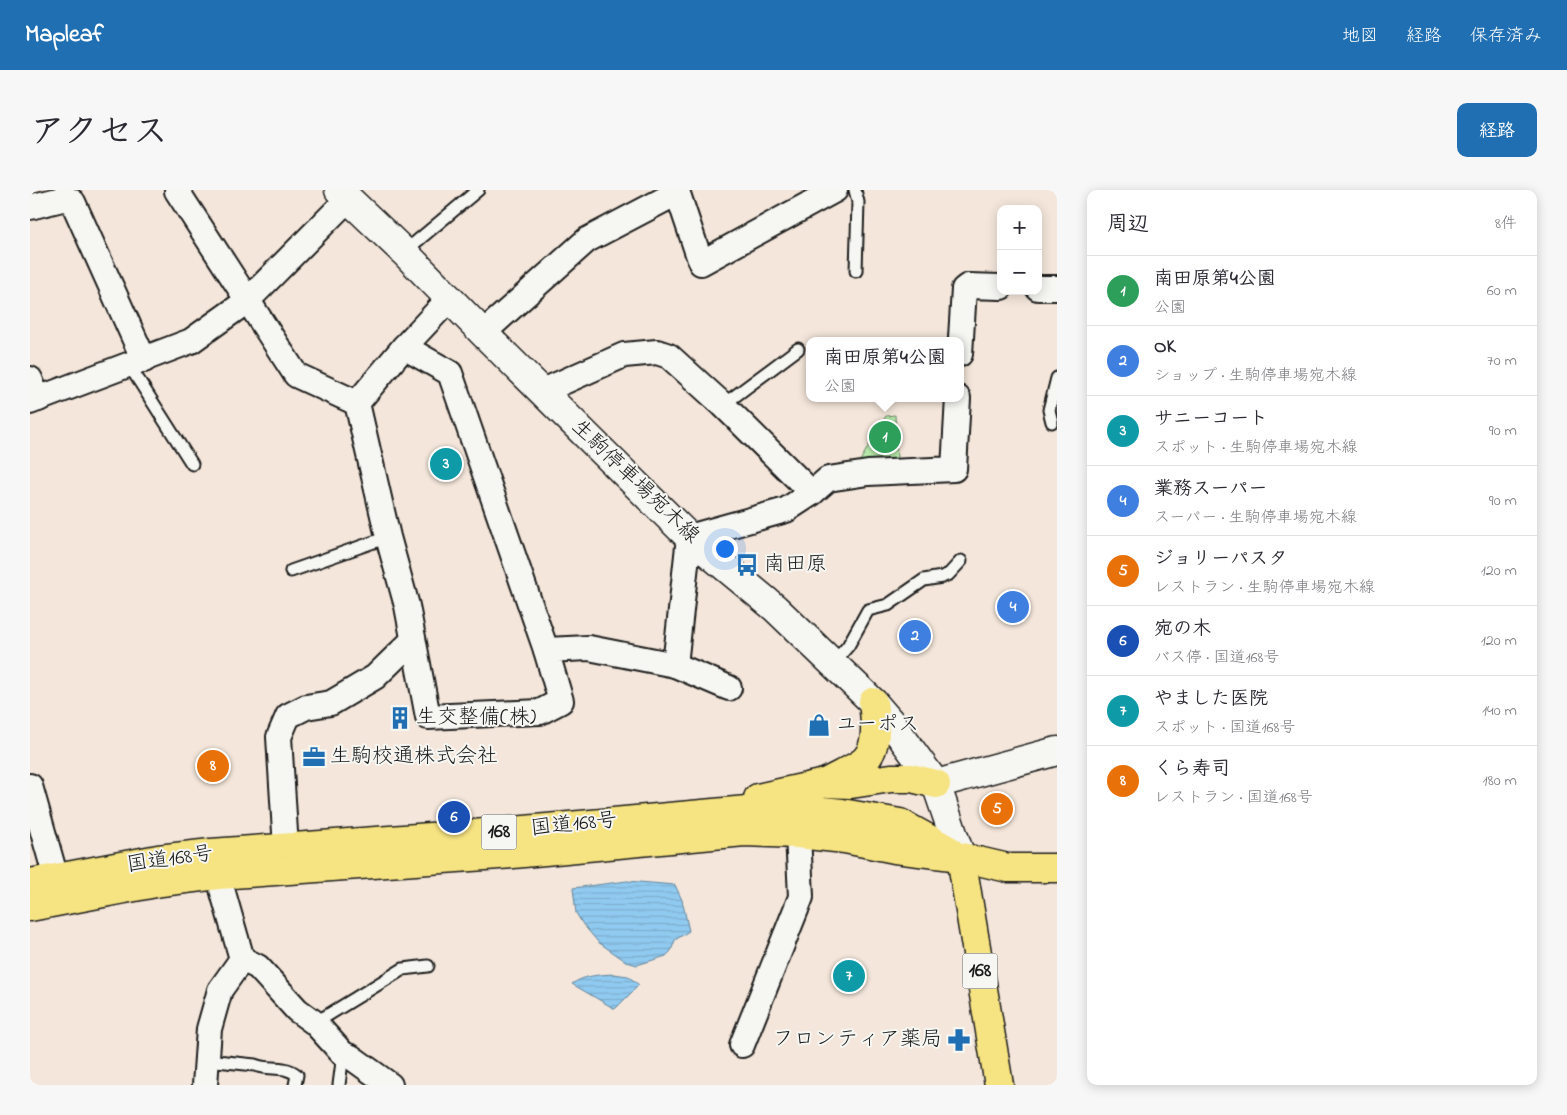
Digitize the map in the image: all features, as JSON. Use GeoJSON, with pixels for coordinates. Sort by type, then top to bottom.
{"type":"FeatureCollection","features":[{"type":"Feature","properties":{"kind":"highway"},"geometry":{"type":"LineString","coordinates":[[826,783],[865,760],[871,749],[876,729],[873,702]]}},
{"type":"Feature","properties":{"kind":"highway"},"geometry":{"type":"LineString","coordinates":[[676,816],[826,783],[850,784],[904,778],[936,784]]}},
{"type":"Feature","properties":{"kind":"highway","name":"国道168号"},"geometry":{"type":"LineString","coordinates":[[288,860],[512,831],[747,810],[801,809],[842,813],[900,823],[961,857]]}},
{"type":"Feature","properties":{"kind":"highway","name":"国道168号"},"geometry":{"type":"LineString","coordinates":[[43,880],[158,859],[216,864],[288,860],[513,854],[744,832],[798,834],[845,839],[895,849],[961,857],[1008,868],[1057,868]]}},
{"type":"Feature","properties":{"kind":"highway","name":"168"},"geometry":{"type":"LineString","coordinates":[[961,857],[1000,1085]]}},
{"type":"Feature","properties":{"kind":"highway","name":"国道168号"},"geometry":{"type":"LineString","coordinates":[[30,907],[160,882],[216,864]]}},
{"type":"Feature","properties":{"kind":"main road","name":"生駒停車場宛木線"},"geometry":{"type":"LineString","coordinates":[[344,194],[689,537],[775,608],[873,702],[892,724],[936,784],[961,857]]}},
{"type":"Feature","properties":{"kind":"main road"},"geometry":{"type":"LineString","coordinates":[[936,784],[1057,751]]}},
{"type":"Feature","properties":{"kind":"street"},"geometry":{"type":"LineString","coordinates":[[176,190],[296,375],[357,403]]}},
{"type":"Feature","properties":{"kind":"street"},"geometry":{"type":"LineString","coordinates":[[483,333],[587,240],[667,193],[678,194],[701,263],[835,190]]}},
{"type":"Feature","properties":{"kind":"street"},"geometry":{"type":"LineString","coordinates":[[33,394],[136,362],[191,341],[247,301],[344,194]]}},
{"type":"Feature","properties":{"kind":"street"},"geometry":{"type":"LineString","coordinates":[[30,207],[66,198],[73,202],[136,362]]}},
{"type":"Feature","properties":{"kind":"street"},"geometry":{"type":"LineString","coordinates":[[961,337],[964,289],[968,286],[997,286]]}},
{"type":"Feature","properties":{"kind":"street"},"geometry":{"type":"LineString","coordinates":[[1042,288],[1057,288]]}},
{"type":"Feature","properties":{"kind":"street"},"geometry":{"type":"LineString","coordinates":[[357,403],[404,347],[450,298]]}},
{"type":"Feature","properties":{"kind":"street"},"geometry":{"type":"LineString","coordinates":[[357,403],[388,537],[407,606],[428,717],[540,712],[561,701],[546,650],[450,373],[404,347]]}},
{"type":"Feature","properties":{"kind":"street"},"geometry":{"type":"LineString","coordinates":[[543,391],[624,355],[657,352],[669,356],[723,405],[812,493]]}},
{"type":"Feature","properties":{"kind":"street"},"geometry":{"type":"LineString","coordinates":[[675,665],[689,537],[786,510],[812,493],[828,479],[868,474],[954,469],[958,402]]}},
{"type":"Feature","properties":{"kind":"street"},"geometry":{"type":"LineString","coordinates":[[288,860],[279,737],[288,716],[306,708],[331,704],[375,677],[413,640]]}},
{"type":"Feature","properties":{"kind":"street"},"geometry":{"type":"LineString","coordinates":[[546,650],[589,648],[675,665],[729,688]]}},
{"type":"Feature","properties":{"kind":"street"},"geometry":{"type":"LineString","coordinates":[[30,786],[43,880]]}},
{"type":"Feature","properties":{"kind":"street"},"geometry":{"type":"LineString","coordinates":[[742,1045],[801,897],[798,834]]}},
{"type":"Feature","properties":{"kind":"street"},"geometry":{"type":"LineString","coordinates":[[216,864],[242,958],[258,968],[297,1010],[315,1023],[344,1054],[390,1085]]}},
{"type":"Feature","properties":{"kind":"street"},"geometry":{"type":"LineString","coordinates":[[205,1085],[210,1029],[220,990],[242,958]]}},
{"type":"Feature","properties":{"kind":"lane"},"geometry":{"type":"LineString","coordinates":[[404,252],[478,190]]}},
{"type":"Feature","properties":{"kind":"lane"},"geometry":{"type":"LineString","coordinates":[[855,190],[858,202],[856,270]]}},
{"type":"Feature","properties":{"kind":"lane"},"geometry":{"type":"LineString","coordinates":[[723,405],[798,349]]}},
{"type":"Feature","properties":{"kind":"lane"},"geometry":{"type":"LineString","coordinates":[[136,362],[192,464]]}},
{"type":"Feature","properties":{"kind":"lane"},"geometry":{"type":"LineString","coordinates":[[1052,422],[1049,410],[1057,378]]}},
{"type":"Feature","properties":{"kind":"lane"},"geometry":{"type":"LineString","coordinates":[[291,571],[388,537]]}},
{"type":"Feature","properties":{"kind":"lane"},"geometry":{"type":"LineString","coordinates":[[833,663],[848,646],[868,610],[888,605],[924,580],[942,578],[949,574],[961,561]]}},
{"type":"Feature","properties":{"kind":"lane"},"geometry":{"type":"LineString","coordinates":[[315,1023],[403,969],[428,966]]}},
{"type":"Feature","properties":{"kind":"lane"},"geometry":{"type":"LineString","coordinates":[[339,1085],[344,1054]]}},
{"type":"Feature","properties":{"kind":"lane"},"geometry":{"type":"LineString","coordinates":[[207,1060],[290,1070],[297,1075],[295,1085]]}},
{"type":"Feature","properties":{"kind":"green space"},"geometry":{"type":"Polygon","coordinates":[[[895,415],[897,459],[860,461],[886,416],[895,415]]]}},
{"type":"Feature","properties":{"kind":"water"},"geometry":{"type":"Polygon","coordinates":[[[627,881],[675,885],[682,900],[689,931],[675,940],[671,951],[666,956],[637,965],[627,962],[598,942],[582,923],[576,913],[573,888],[627,881]]]}},
{"type":"Feature","properties":{"kind":"water"},"geometry":{"type":"Polygon","coordinates":[[[614,974],[628,976],[639,985],[615,1009],[572,984],[587,977],[614,974]]]}},
{"type":"Feature","properties":{"kind":"place","name":"南田原第4公園"},"geometry":{"type":"Point","coordinates":[885,437]}},
{"type":"Feature","properties":{"kind":"place","name":"サニーコート"},"geometry":{"type":"Point","coordinates":[446,464]}},
{"type":"Feature","properties":{"kind":"place","name":"南田原"},"geometry":{"type":"Point","coordinates":[747,565]}},
{"type":"Feature","properties":{"kind":"place","name":"業務スーパー"},"geometry":{"type":"Point","coordinates":[1013,607]}},
{"type":"Feature","properties":{"kind":"place","name":"OK"},"geometry":{"type":"Point","coordinates":[915,636]}},
{"type":"Feature","properties":{"kind":"place","name":"生交整備(株)"},"geometry":{"type":"Point","coordinates":[400,718]}},
{"type":"Feature","properties":{"kind":"place","name":"ユーポス"},"geometry":{"type":"Point","coordinates":[819,725]}},
{"type":"Feature","properties":{"kind":"place","name":"生駒校通株式会社"},"geometry":{"type":"Point","coordinates":[314,757]}},
{"type":"Feature","properties":{"kind":"place","name":"くら寿司"},"geometry":{"type":"Point","coordinates":[213,766]}},
{"type":"Feature","properties":{"kind":"place","name":"ジョリーパスタ"},"geometry":{"type":"Point","coordinates":[997,809]}},
{"type":"Feature","properties":{"kind":"place","name":"宛の木"},"geometry":{"type":"Point","coordinates":[454,817]}},
{"type":"Feature","properties":{"kind":"place","name":"やました医院"},"geometry":{"type":"Point","coordinates":[849,976]}},
{"type":"Feature","properties":{"kind":"place","name":"フロンティア薬局"},"geometry":{"type":"Point","coordinates":[959,1040]}}]}
